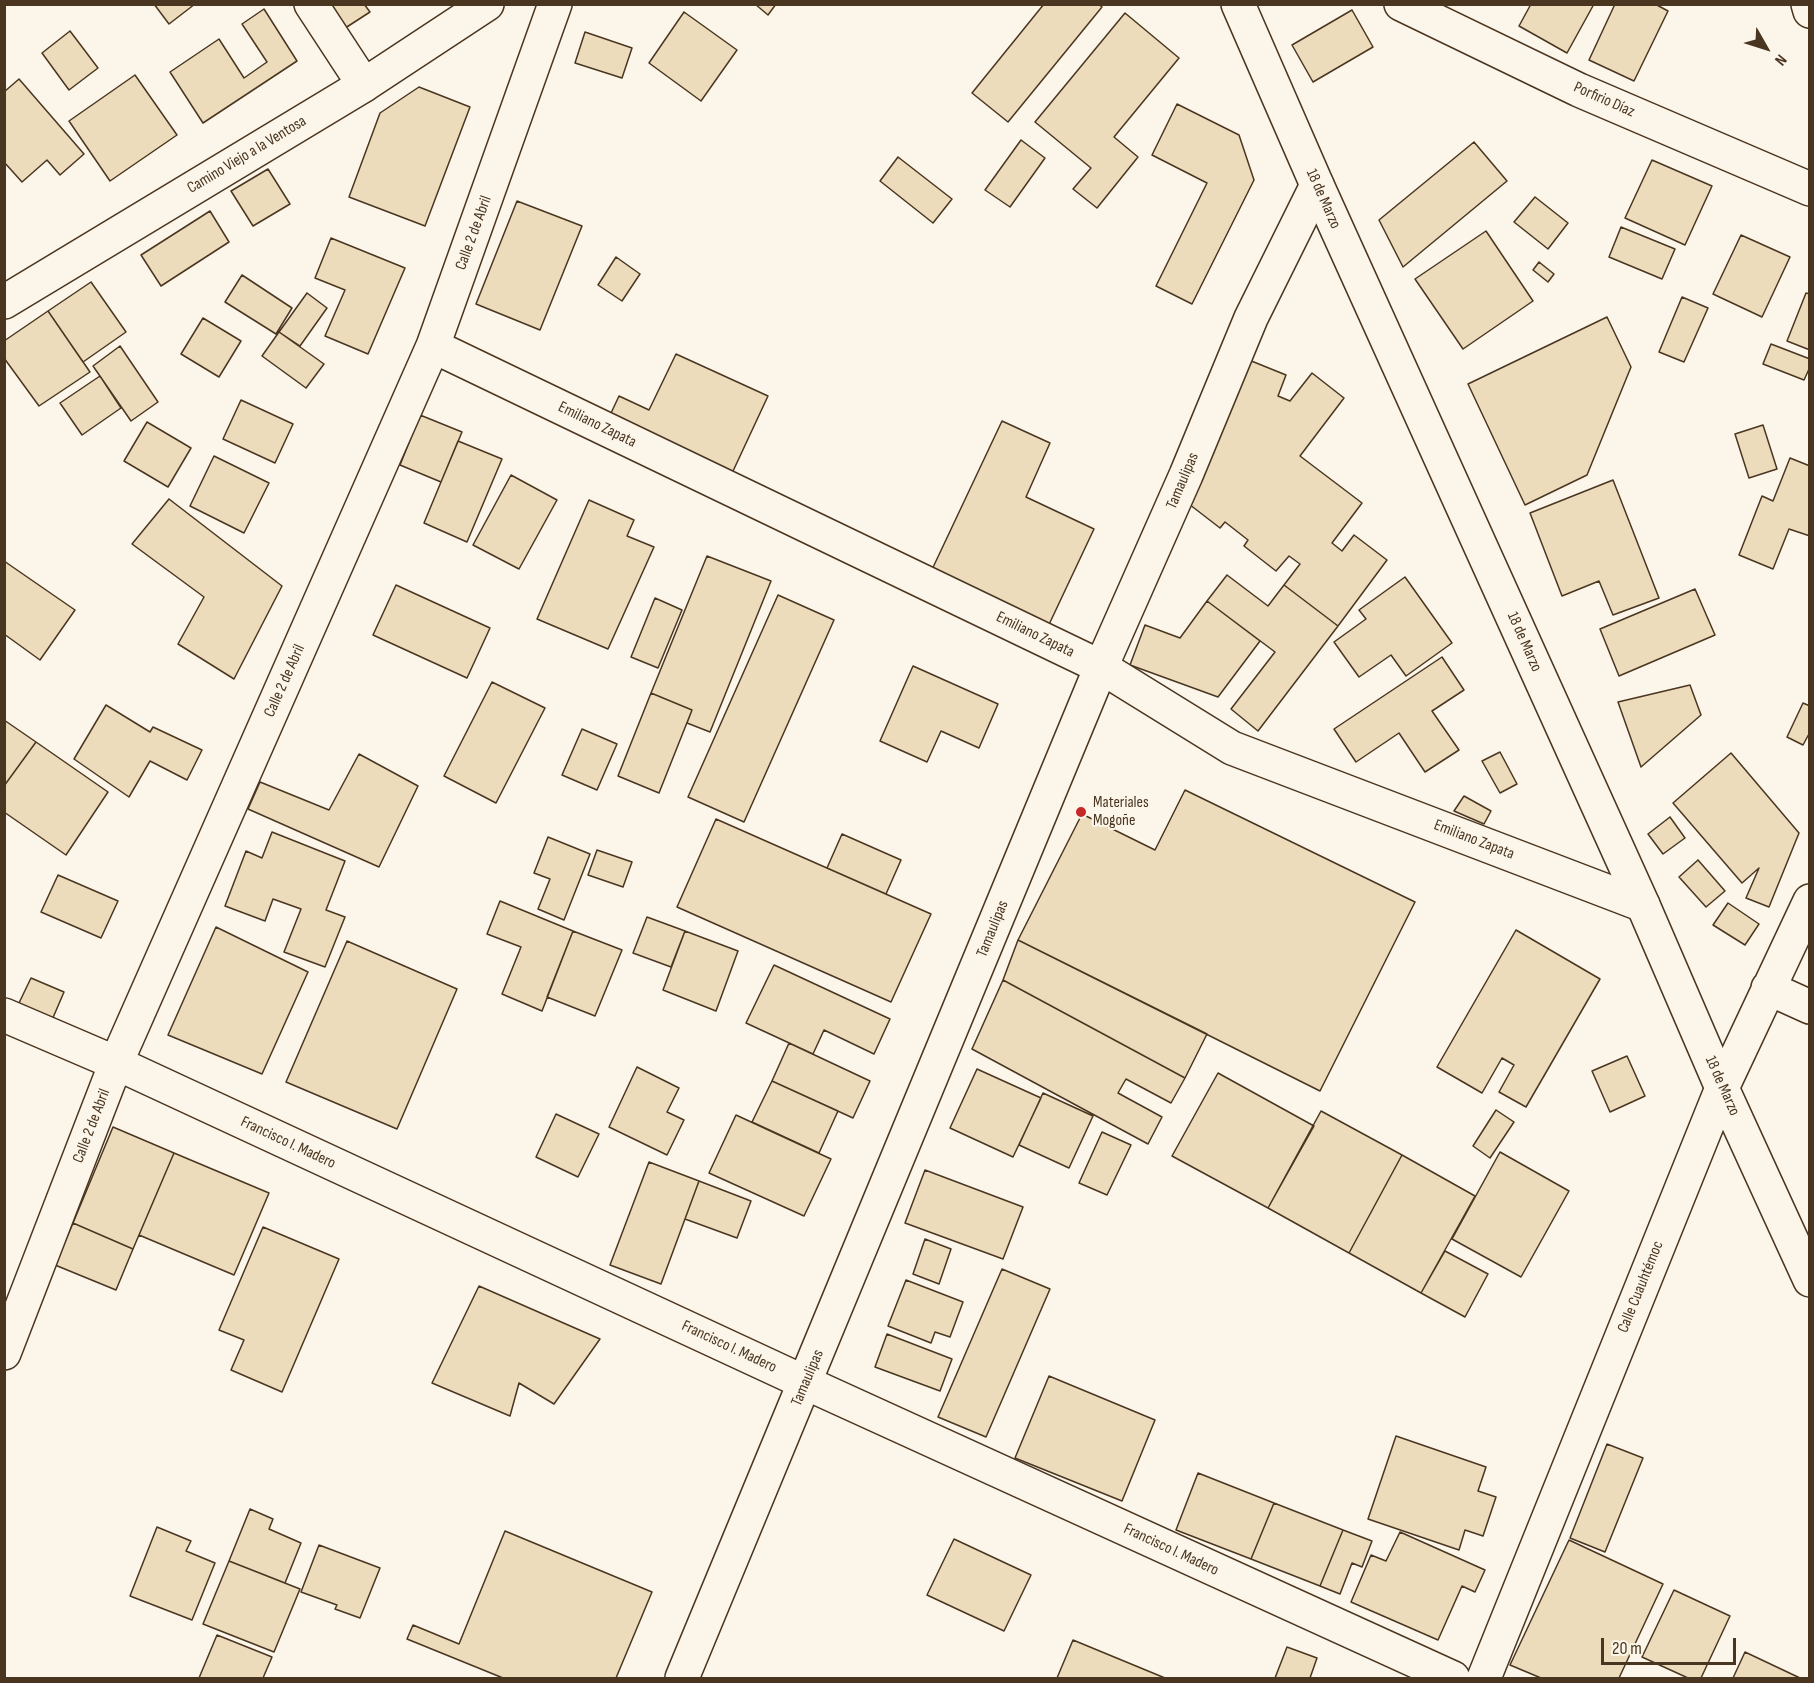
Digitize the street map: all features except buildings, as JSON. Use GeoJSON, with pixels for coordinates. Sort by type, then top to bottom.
{"type":"FeatureCollection","features":[{"type":"Feature","properties":{"kind":"street"},"geometry":{"type":"LineString","coordinates":[[310,4],[364,85]]}},
{"type":"Feature","properties":{"kind":"street","name":"Camino Viejo a la Ventosa"},"geometry":{"type":"LineString","coordinates":[[4,302],[364,85],[487,4]]}},
{"type":"Feature","properties":{"kind":"street","name":"Calle 2 de Abril"},"geometry":{"type":"LineString","coordinates":[[4,1353],[116,1063],[433,346],[555,4]]}},
{"type":"Feature","properties":{"kind":"street","name":"18 de Marzo"},"geometry":{"type":"LineString","coordinates":[[1238,4],[1317,185],[1643,904],[1722,1088],[1809,1280]]}},
{"type":"Feature","properties":{"kind":"street","name":"Porfirio Díaz"},"geometry":{"type":"LineString","coordinates":[[1401,4],[1579,90],[1809,189]]}},
{"type":"Feature","properties":{"kind":"street"},"geometry":{"type":"LineString","coordinates":[[1808,4],[1809,11]]}},
{"type":"Feature","properties":{"kind":"street","name":"Tamaulipas"},"geometry":{"type":"LineString","coordinates":[[682,1678],[1101,667],[1186,475],[1251,318],[1317,185]]}},
{"type":"Feature","properties":{"kind":"street","name":"Emiliano Zapata"},"geometry":{"type":"LineString","coordinates":[[433,346],[1101,667],[1232,748],[1643,904]]}},
{"type":"Feature","properties":{"kind":"street","name":"Calle Cuauhtémoc"},"geometry":{"type":"LineString","coordinates":[[1484,1678],[1722,1088],[1809,901]]}},
{"type":"Feature","properties":{"kind":"street"},"geometry":{"type":"LineString","coordinates":[[1768,988],[1809,1008]]}},
{"type":"Feature","properties":{"kind":"street","name":"Francisco I. Madero"},"geometry":{"type":"LineString","coordinates":[[4,1015],[116,1063],[806,1383],[1453,1678]]}},
{"type":"Feature","properties":{"kind":"place","name":"Materiales Mogoñe"},"geometry":{"type":"Point","coordinates":[1081,812]}}]}
